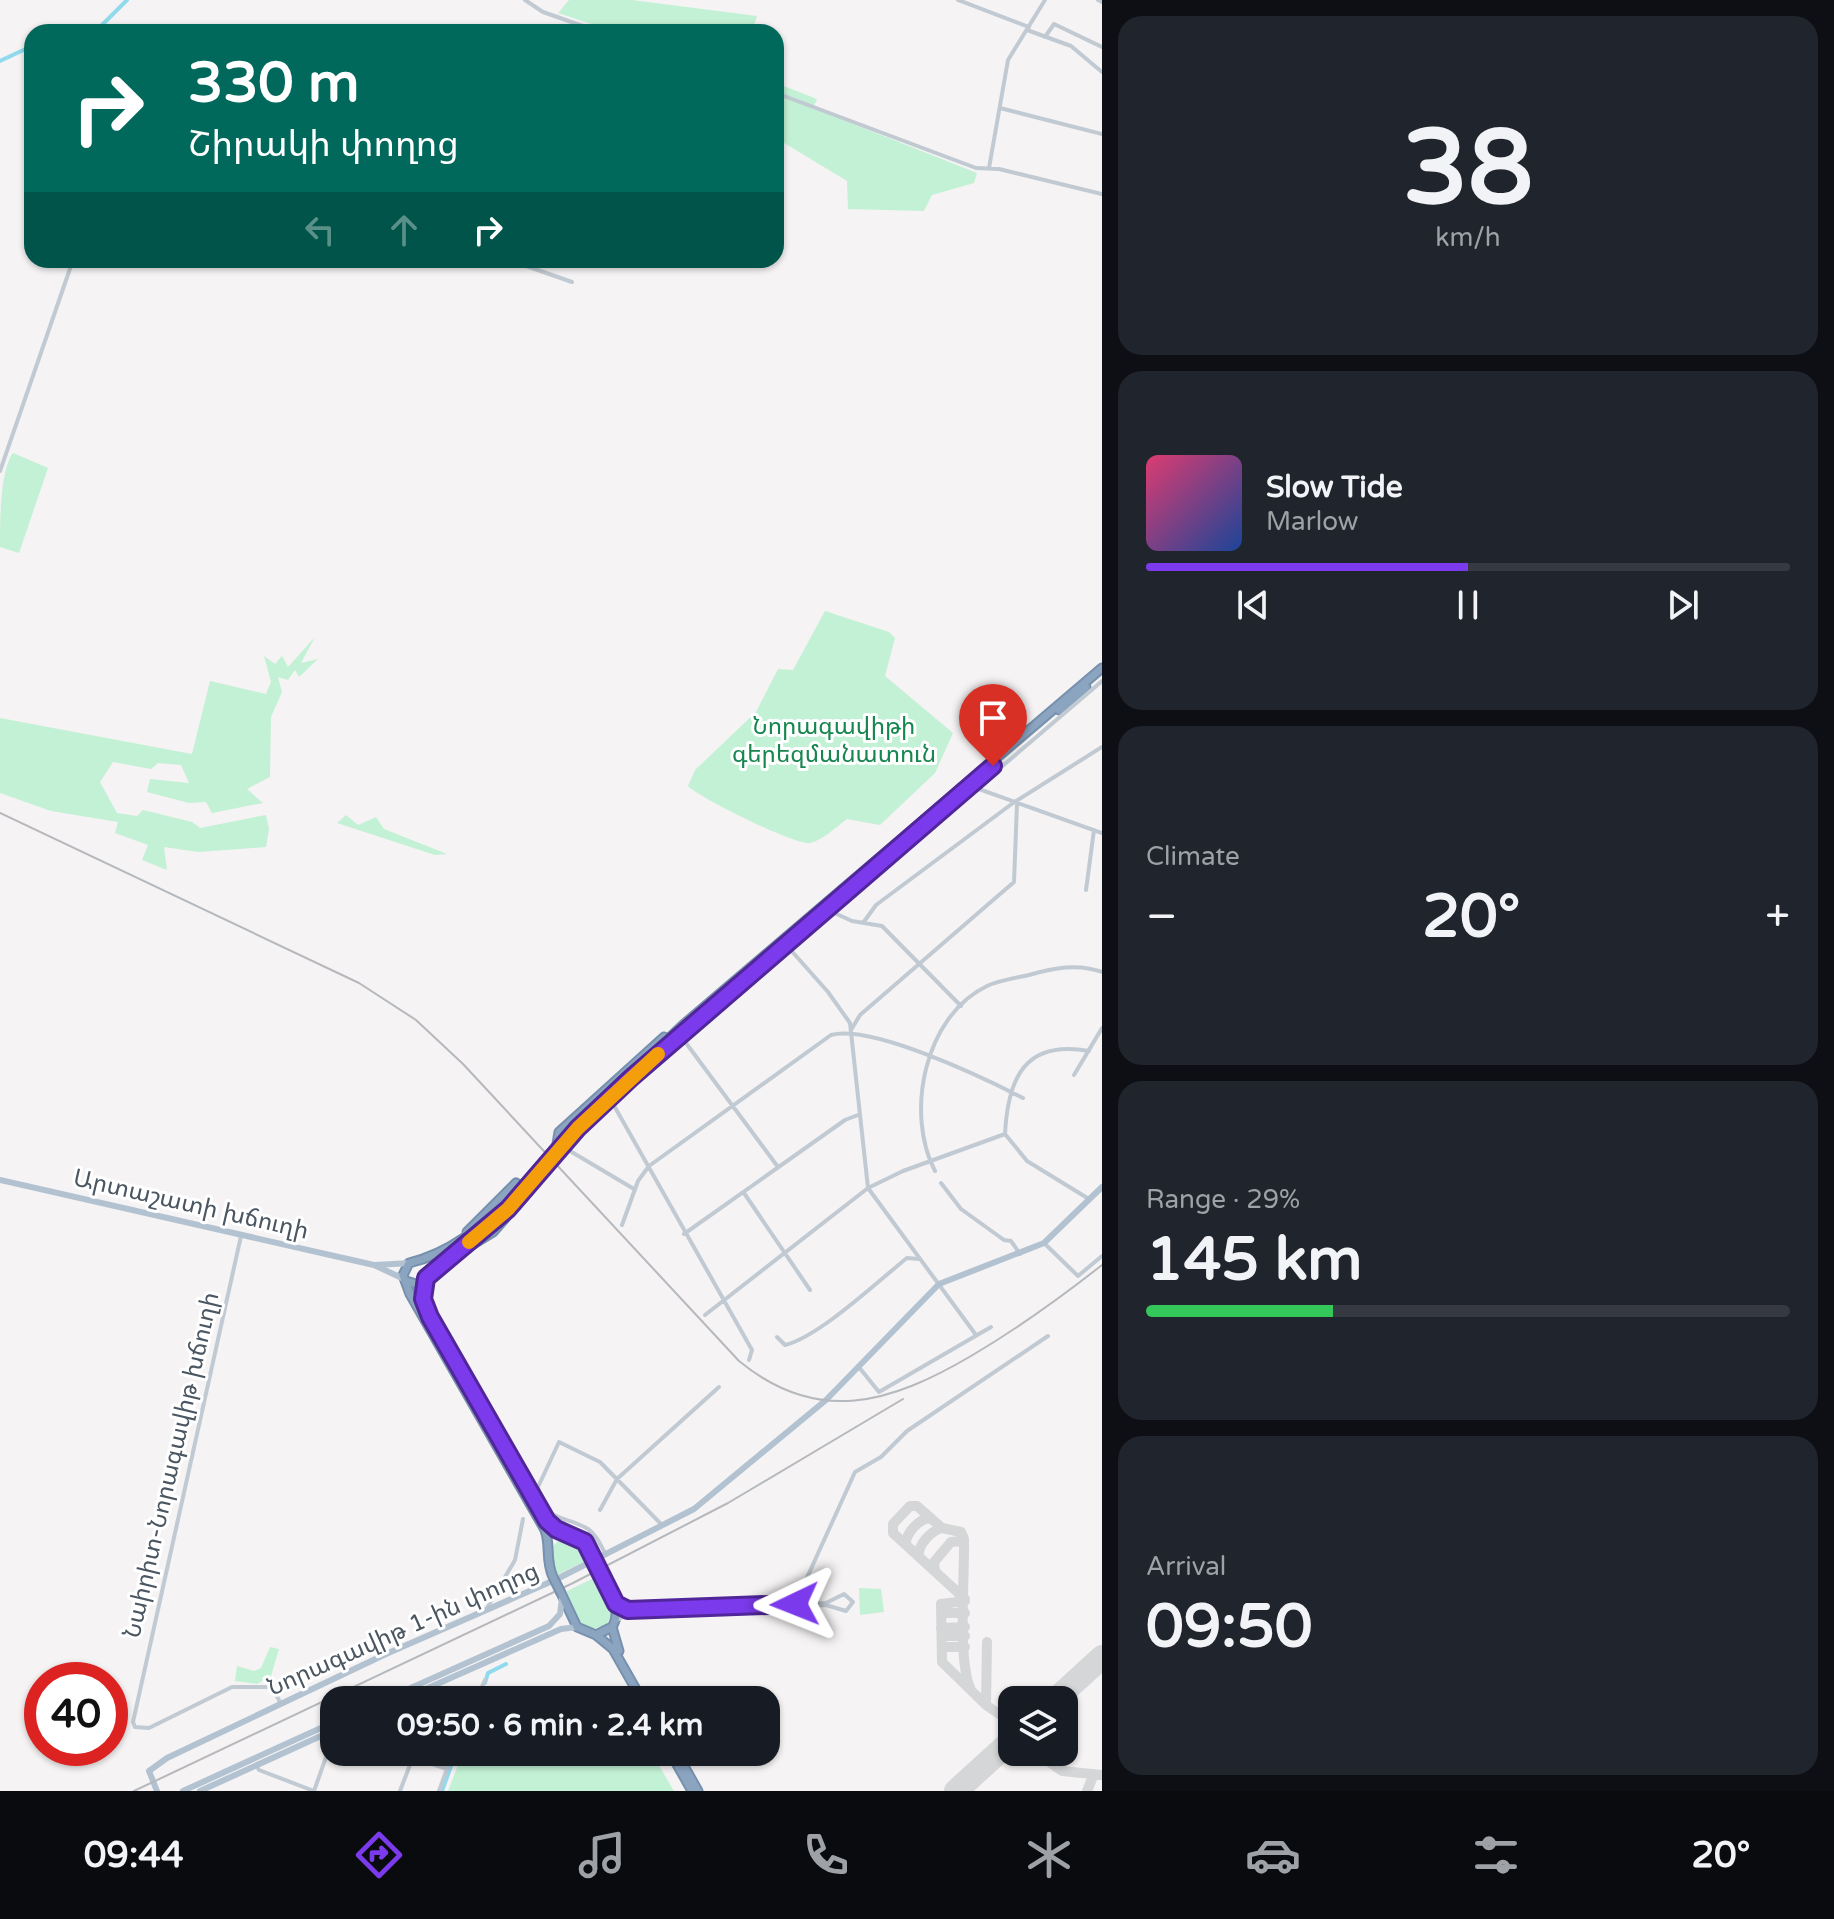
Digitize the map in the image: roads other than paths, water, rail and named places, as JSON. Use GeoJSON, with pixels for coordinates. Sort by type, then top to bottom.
{"type":"FeatureCollection","features":[{"type":"Feature","properties":{"kind":"highway","name":"Արտաշատի խճուղի"},"geometry":{"type":"LineString","coordinates":[[405,1280],[415,1286],[426,1279],[513,1200],[683,1025],[1102,668]]}},
{"type":"Feature","properties":{"kind":"highway","name":"Արտաշատի խճուղի"},"geometry":{"type":"LineString","coordinates":[[564,1146],[704,1012],[1102,674]]}},
{"type":"Feature","properties":{"kind":"highway"},"geometry":{"type":"LineString","coordinates":[[436,1267],[493,1232],[529,1191],[516,1183],[440,1255]]}},
{"type":"Feature","properties":{"kind":"highway","name":"Արտաշատի խճուղի"},"geometry":{"type":"LineString","coordinates":[[414,1262],[440,1255],[513,1200]]}},
{"type":"Feature","properties":{"kind":"highway"},"geometry":{"type":"LineString","coordinates":[[635,1686],[613,1649],[596,1635],[577,1627],[553,1577],[547,1557],[549,1544],[526,1493],[405,1280],[404,1269],[414,1262],[425,1267],[423,1299],[430,1317],[547,1521],[566,1534],[580,1537],[602,1574],[616,1604],[614,1642],[637,1686]]}},
{"type":"Feature","properties":{"kind":"highway"},"geometry":{"type":"LineString","coordinates":[[549,1544],[566,1534]]}},
{"type":"Feature","properties":{"kind":"highway"},"geometry":{"type":"LineString","coordinates":[[596,1635],[614,1624]]}},
{"type":"Feature","properties":{"kind":"highway"},"geometry":{"type":"LineString","coordinates":[[681,1766],[695,1791]]}},
{"type":"Feature","properties":{"kind":"main road","name":"Արտաշատի խճուղի"},"geometry":{"type":"LineString","coordinates":[[0,1180],[374,1265],[405,1280]]}},
{"type":"Feature","properties":{"kind":"main road","name":"Նորագավիթ 1-ին փողոց"},"geometry":{"type":"LineString","coordinates":[[157,1791],[148,1774],[153,1766],[606,1555],[694,1509],[826,1400],[939,1284],[1020,1255],[1044,1243],[1091,1201],[1102,1187]]}},
{"type":"Feature","properties":{"kind":"main road","name":"Արտաշատի խճուղի"},"geometry":{"type":"LineString","coordinates":[[374,1265],[414,1262]]}},
{"type":"Feature","properties":{"kind":"main road"},"geometry":{"type":"LineString","coordinates":[[415,1686],[549,1626],[560,1614],[562,1595]]}},
{"type":"Feature","properties":{"kind":"main road"},"geometry":{"type":"LineString","coordinates":[[433,1686],[561,1629],[577,1627]]}},
{"type":"Feature","properties":{"kind":"main road"},"geometry":{"type":"LineString","coordinates":[[183,1791],[320,1728]]}},
{"type":"Feature","properties":{"kind":"main road"},"geometry":{"type":"LineString","coordinates":[[200,1791],[320,1736]]}},
{"type":"Feature","properties":{"kind":"street"},"geometry":{"type":"LineString","coordinates":[[525,0],[543,12],[577,24]]}},
{"type":"Feature","properties":{"kind":"street"},"geometry":{"type":"LineString","coordinates":[[958,0],[1071,46],[1102,72]]}},
{"type":"Feature","properties":{"kind":"street"},"geometry":{"type":"LineString","coordinates":[[989,168],[1008,60],[1045,0]]}},
{"type":"Feature","properties":{"kind":"street"},"geometry":{"type":"LineString","coordinates":[[1045,37],[1054,24],[1102,47]]}},
{"type":"Feature","properties":{"kind":"street"},"geometry":{"type":"LineString","coordinates":[[784,96],[976,168],[989,168],[1102,194]]}},
{"type":"Feature","properties":{"kind":"street"},"geometry":{"type":"LineString","coordinates":[[999,108],[1102,134]]}},
{"type":"Feature","properties":{"kind":"street"},"geometry":{"type":"LineString","coordinates":[[0,471],[70,268]]}},
{"type":"Feature","properties":{"kind":"street"},"geometry":{"type":"LineString","coordinates":[[532,268],[572,282]]}},
{"type":"Feature","properties":{"kind":"street","name":"Արտաշատի խճուղի"},"geometry":{"type":"LineString","coordinates":[[564,1146],[830,911],[1102,681]]}},
{"type":"Feature","properties":{"kind":"street"},"geometry":{"type":"LineString","coordinates":[[863,923],[876,905],[1015,804],[1102,747]]}},
{"type":"Feature","properties":{"kind":"street"},"geometry":{"type":"LineString","coordinates":[[975,788],[1102,833]]}},
{"type":"Feature","properties":{"kind":"street"},"geometry":{"type":"LineString","coordinates":[[850,1032],[860,1015],[1014,882],[1015,804]]}},
{"type":"Feature","properties":{"kind":"street"},"geometry":{"type":"LineString","coordinates":[[1086,890],[1094,830]]}},
{"type":"Feature","properties":{"kind":"street"},"geometry":{"type":"LineString","coordinates":[[830,911],[882,926],[961,1006]]}},
{"type":"Feature","properties":{"kind":"street"},"geometry":{"type":"LineString","coordinates":[[788,948],[844,1013],[850,1032],[868,1188],[976,1335]]}},
{"type":"Feature","properties":{"kind":"street"},"geometry":{"type":"LineString","coordinates":[[935,1171],[924,1144],[920,1094],[929,1057],[961,1006],[987,986],[1044,971],[1078,966],[1102,972]]}},
{"type":"Feature","properties":{"kind":"street"},"geometry":{"type":"LineString","coordinates":[[1074,1075],[1102,1028]]}},
{"type":"Feature","properties":{"kind":"street"},"geometry":{"type":"LineString","coordinates":[[622,1225],[634,1189],[649,1166],[831,1035],[850,1032],[891,1042],[1023,1098]]}},
{"type":"Feature","properties":{"kind":"street"},"geometry":{"type":"LineString","coordinates":[[683,1039],[778,1167]]}},
{"type":"Feature","properties":{"kind":"street"},"geometry":{"type":"LineString","coordinates":[[1089,1051],[1063,1047],[1039,1052],[1017,1078],[1011,1092],[1005,1134],[1027,1161],[1091,1201]]}},
{"type":"Feature","properties":{"kind":"street"},"geometry":{"type":"LineString","coordinates":[[612,1102],[721,1301],[752,1350],[749,1360]]}},
{"type":"Feature","properties":{"kind":"street"},"geometry":{"type":"LineString","coordinates":[[684,1234],[845,1120],[858,1115]]}},
{"type":"Feature","properties":{"kind":"street"},"geometry":{"type":"LineString","coordinates":[[705,1315],[868,1188],[1005,1134]]}},
{"type":"Feature","properties":{"kind":"street"},"geometry":{"type":"LineString","coordinates":[[529,1191],[564,1146],[634,1189]]}},
{"type":"Feature","properties":{"kind":"street"},"geometry":{"type":"LineString","coordinates":[[941,1183],[961,1209],[1004,1240],[1011,1241],[1020,1255]]}},
{"type":"Feature","properties":{"kind":"street"},"geometry":{"type":"LineString","coordinates":[[744,1193],[810,1290]]}},
{"type":"Feature","properties":{"kind":"street","name":"Նաիրիտ-Նորագավիթ խճուղի"},"geometry":{"type":"LineString","coordinates":[[241,1236],[133,1722],[135,1727],[149,1728],[232,1687],[272,1687],[281,1704]]}},
{"type":"Feature","properties":{"kind":"street"},"geometry":{"type":"LineString","coordinates":[[1044,1243],[1078,1276],[1102,1256]]}},
{"type":"Feature","properties":{"kind":"street"},"geometry":{"type":"LineString","coordinates":[[777,1337],[785,1345],[794,1342],[892,1273],[907,1258],[919,1259]]}},
{"type":"Feature","properties":{"kind":"street"},"geometry":{"type":"LineString","coordinates":[[858,1366],[879,1392],[991,1327]]}},
{"type":"Feature","properties":{"kind":"street"},"geometry":{"type":"LineString","coordinates":[[794,1605],[855,1472],[876,1461],[907,1431],[1048,1336]]}},
{"type":"Feature","properties":{"kind":"street"},"geometry":{"type":"LineString","coordinates":[[600,1510],[617,1479],[719,1387]]}},
{"type":"Feature","properties":{"kind":"street"},"geometry":{"type":"LineString","coordinates":[[606,1555],[592,1532],[554,1517],[539,1494],[538,1487],[559,1442],[600,1462],[664,1527]]}},
{"type":"Feature","properties":{"kind":"street"},"geometry":{"type":"LineString","coordinates":[[485,1612],[515,1560],[523,1519]]}},
{"type":"Feature","properties":{"kind":"street"},"geometry":{"type":"LineString","coordinates":[[614,1624],[629,1613],[794,1605],[826,1603],[847,1594],[853,1602],[847,1611],[794,1605],[628,1610],[616,1604]]}},
{"type":"Feature","properties":{"kind":"street"},"geometry":{"type":"LineString","coordinates":[[836,1599],[837,1608]]}},
{"type":"Feature","properties":{"kind":"street"},"geometry":{"type":"LineString","coordinates":[[482,1686],[485,1680]]}},
{"type":"Feature","properties":{"kind":"street"},"geometry":{"type":"LineString","coordinates":[[256,1765],[259,1770],[314,1791],[323,1766]]}},
{"type":"Feature","properties":{"kind":"street"},"geometry":{"type":"LineString","coordinates":[[400,1791],[410,1766]]}},
{"type":"Feature","properties":{"kind":"street"},"geometry":{"type":"LineString","coordinates":[[438,1766],[447,1769]]}},
{"type":"Feature","properties":{"kind":"street"},"geometry":{"type":"LineString","coordinates":[[439,1791],[448,1766]]}},
{"type":"Feature","properties":{"kind":"waterway"},"geometry":{"type":"LineString","coordinates":[[103,24],[127,0]]}},
{"type":"Feature","properties":{"kind":"waterway"},"geometry":{"type":"LineString","coordinates":[[0,61],[24,50]]}},
{"type":"Feature","properties":{"kind":"waterway"},"geometry":{"type":"LineString","coordinates":[[485,1683],[488,1673],[506,1664]]}},
{"type":"Feature","properties":{"kind":"waterway"},"geometry":{"type":"LineString","coordinates":[[442,1791],[451,1766]]}},
{"type":"Feature","properties":{"kind":"railway"},"geometry":{"type":"LineString","coordinates":[[0,813],[359,983],[416,1020],[463,1064],[739,1361],[768,1381],[797,1394],[826,1400],[855,1400],[912,1386],[1005,1335],[1102,1265]]}},
{"type":"Feature","properties":{"kind":"railway"},"geometry":{"type":"LineString","coordinates":[[134,1791],[573,1583],[728,1503],[903,1399]]}},
{"type":"Feature","properties":{"kind":"park label","name":"Նորագավիթի գերեզմանատուն"},"geometry":{"type":"Point","coordinates":[834,740]}}]}
